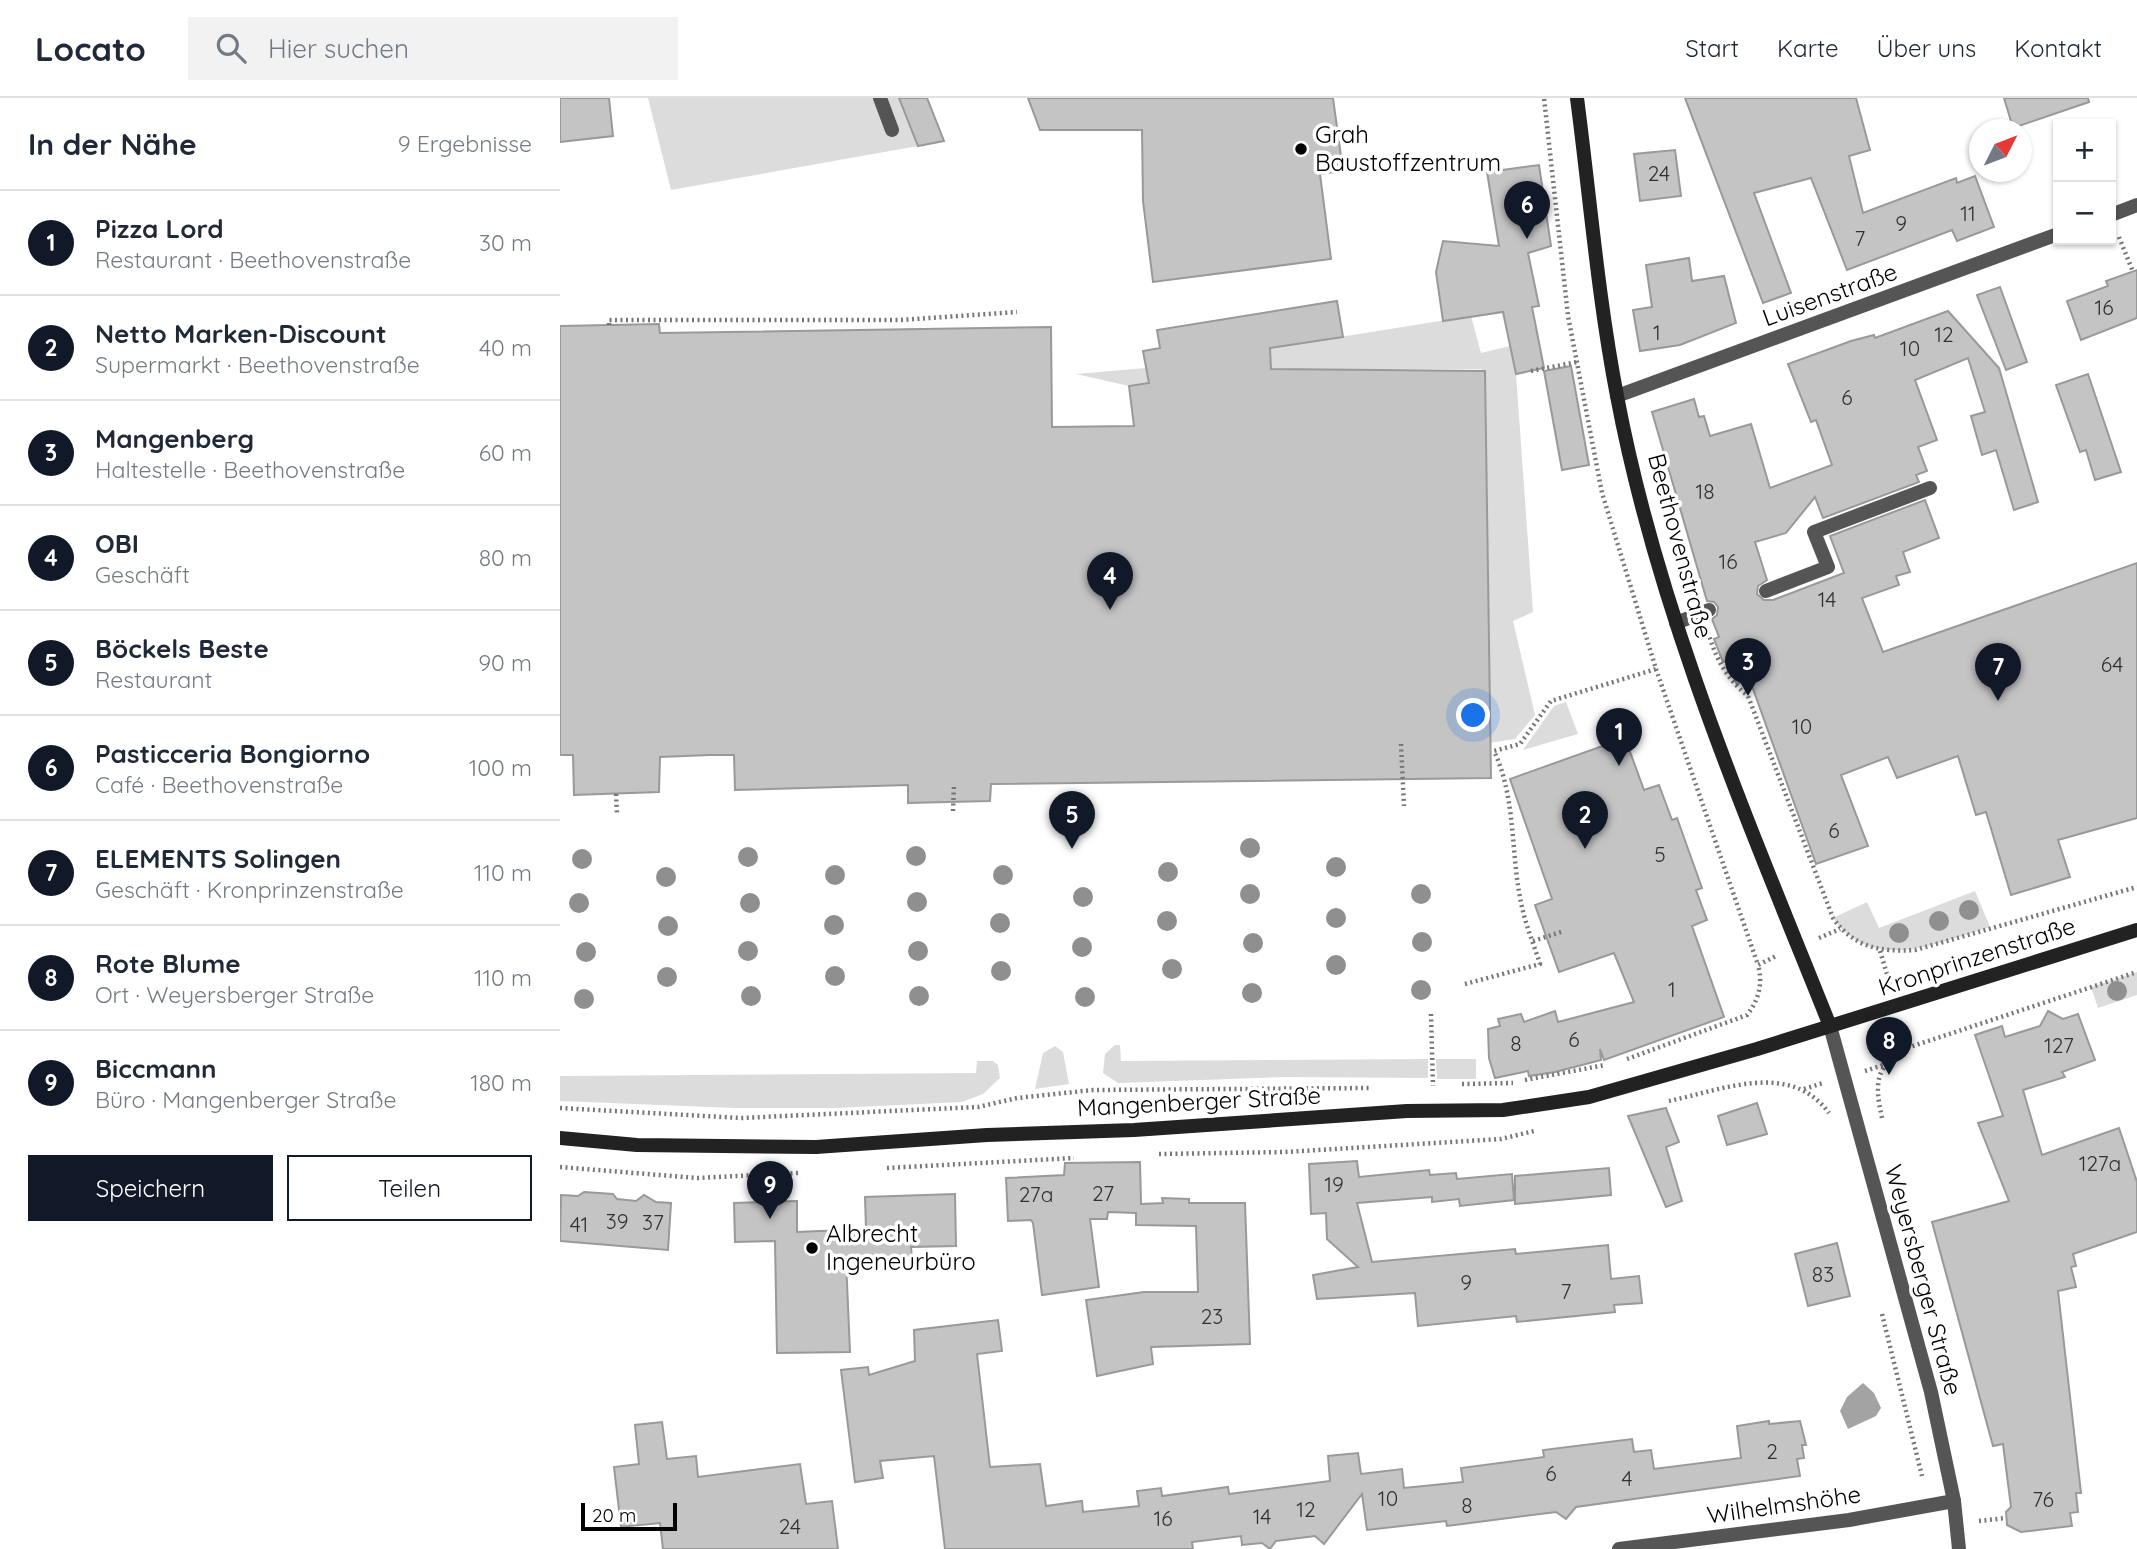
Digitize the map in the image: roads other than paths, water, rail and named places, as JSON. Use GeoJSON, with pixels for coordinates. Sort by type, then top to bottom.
{"type":"FeatureCollection","features":[{"type":"Feature","properties":{"kind":"main road","name":"Beethovenstraße"},"geometry":{"type":"LineString","coordinates":[[1577,98],[1617,396],[1676,623],[1744,808],[1830,1026]]}},
{"type":"Feature","properties":{"kind":"main road","name":"Kronprinzenstraße"},"geometry":{"type":"LineString","coordinates":[[1830,1026],[2137,930]]}},
{"type":"Feature","properties":{"kind":"main road","name":"Mangenberger Straße"},"geometry":{"type":"LineString","coordinates":[[560,1138],[637,1145],[816,1147],[1134,1130],[1407,1111],[1503,1110],[1590,1097],[1830,1026]]}},
{"type":"Feature","properties":{"kind":"street"},"geometry":{"type":"LineString","coordinates":[[880,98],[892,130]]}},
{"type":"Feature","properties":{"kind":"street"},"geometry":{"type":"LineString","coordinates":[[2116,219],[2137,205]]}},
{"type":"Feature","properties":{"kind":"street","name":"Luisenstraße"},"geometry":{"type":"LineString","coordinates":[[1617,396],[2053,236]]}},
{"type":"Feature","properties":{"kind":"street"},"geometry":{"type":"LineString","coordinates":[[1766,591],[1828,567],[1814,532],[1930,488]]}},
{"type":"Feature","properties":{"kind":"street"},"geometry":{"type":"LineString","coordinates":[[1676,623],[1705,612]]}},
{"type":"Feature","properties":{"kind":"street","name":"Weyersberger Straße"},"geometry":{"type":"LineString","coordinates":[[1830,1026],[1931,1392],[1954,1501],[1959,1549]]}},
{"type":"Feature","properties":{"kind":"street","name":"Wilhelmshöhe"},"geometry":{"type":"LineString","coordinates":[[1619,1549],[1849,1520],[1954,1501]]}},
{"type":"Feature","properties":{"kind":"place","name":"Grah Baustoffzentrum"},"geometry":{"type":"Point","coordinates":[1301,149]}},
{"type":"Feature","properties":{"kind":"place","name":"Pasticceria Bongiorno"},"geometry":{"type":"Point","coordinates":[1527,239]}},
{"type":"Feature","properties":{"kind":"place","name":"OBI"},"geometry":{"type":"Point","coordinates":[1110,610]}},
{"type":"Feature","properties":{"kind":"place","name":"Mangenberg"},"geometry":{"type":"Point","coordinates":[1748,696]}},
{"type":"Feature","properties":{"kind":"place","name":"ELEMENTS Solingen"},"geometry":{"type":"Point","coordinates":[1998,701]}},
{"type":"Feature","properties":{"kind":"place","name":"Pizza Lord"},"geometry":{"type":"Point","coordinates":[1619,766]}},
{"type":"Feature","properties":{"kind":"place","name":"Böckels Beste"},"geometry":{"type":"Point","coordinates":[1072,849]}},
{"type":"Feature","properties":{"kind":"place","name":"Netto Marken-Discount"},"geometry":{"type":"Point","coordinates":[1585,849]}},
{"type":"Feature","properties":{"kind":"place","name":"Rote Blume"},"geometry":{"type":"Point","coordinates":[1889,1075]}},
{"type":"Feature","properties":{"kind":"place","name":"Biccmann"},"geometry":{"type":"Point","coordinates":[770,1219]}},
{"type":"Feature","properties":{"kind":"place","name":"Albrecht Ingeneurbüro"},"geometry":{"type":"Point","coordinates":[812,1248]}}]}
